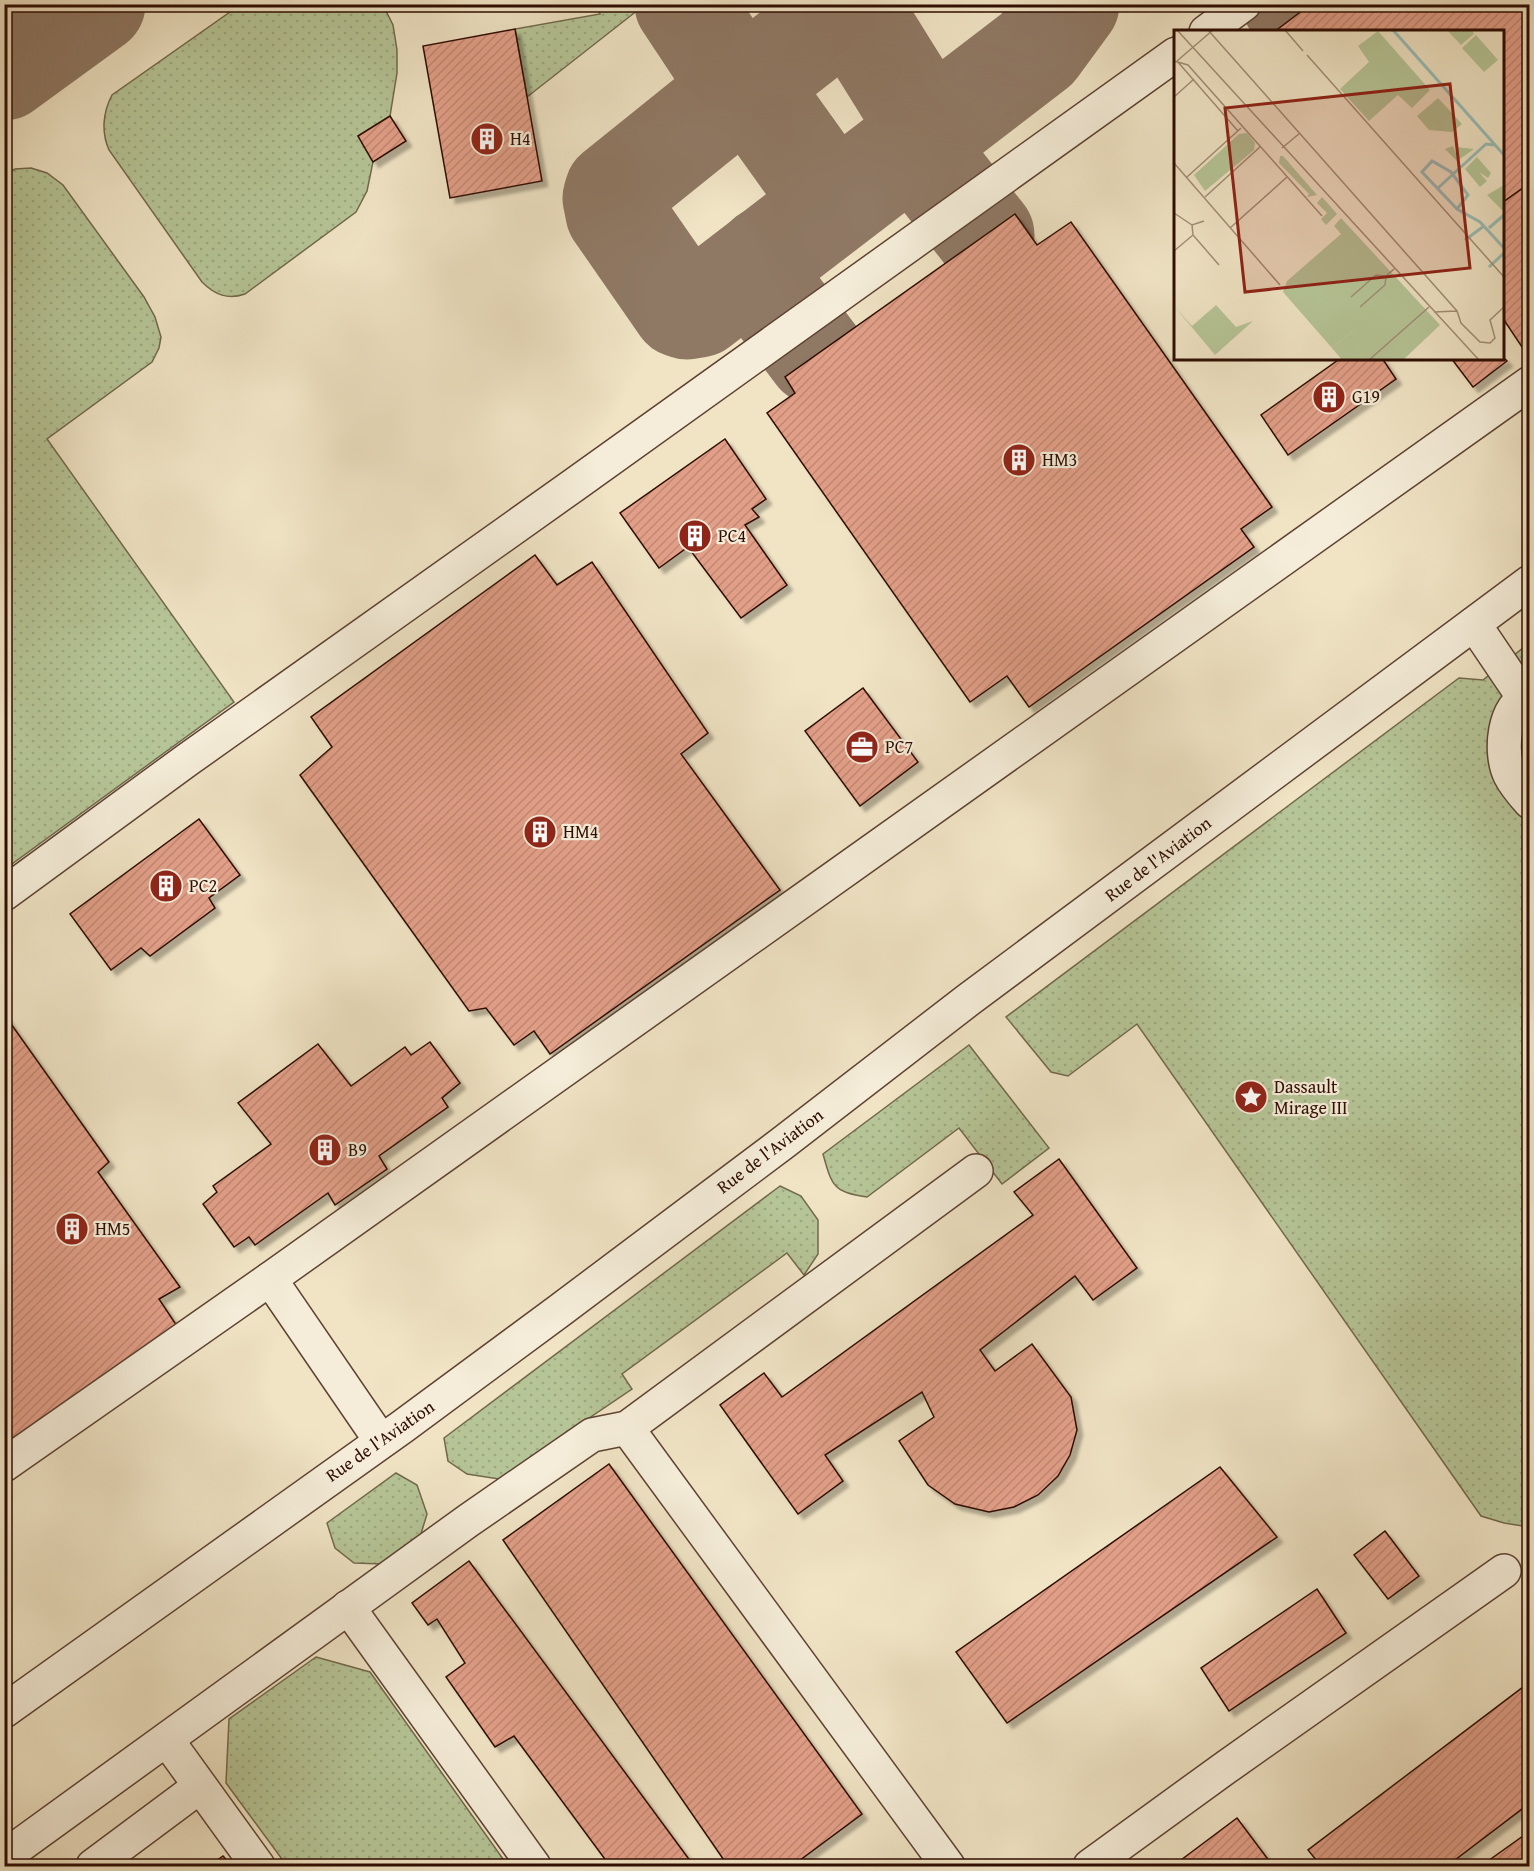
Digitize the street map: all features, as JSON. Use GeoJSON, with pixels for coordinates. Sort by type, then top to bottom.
{"type":"FeatureCollection","features":[{"type":"Feature","properties":{"kind":"street"},"geometry":{"type":"LineString","coordinates":[[1209,30],[1244,4]]}},
{"type":"Feature","properties":{"kind":"street"},"geometry":{"type":"LineString","coordinates":[[4,894],[186,760],[1174,55]]}},
{"type":"Feature","properties":{"kind":"street"},"geometry":{"type":"LineString","coordinates":[[4,1466],[270,1280],[1530,382]]}},
{"type":"Feature","properties":{"kind":"street","name":"Rue de l'Aviation"},"geometry":{"type":"LineString","coordinates":[[4,1711],[559,1311],[968,1000],[1530,582]]}},
{"type":"Feature","properties":{"kind":"street"},"geometry":{"type":"LineString","coordinates":[[1474,624],[1527,697],[1507,720],[1504,748],[1509,774],[1530,802]]}},
{"type":"Feature","properties":{"kind":"street"},"geometry":{"type":"LineString","coordinates":[[4,1857],[469,1520],[592,1435],[627,1428],[976,1171]]}},
{"type":"Feature","properties":{"kind":"street"},"geometry":{"type":"LineString","coordinates":[[270,1280],[381,1441]]}},
{"type":"Feature","properties":{"kind":"street"},"geometry":{"type":"LineString","coordinates":[[627,1428],[948,1866]]}},
{"type":"Feature","properties":{"kind":"street"},"geometry":{"type":"LineString","coordinates":[[1090,1866],[1504,1571]]}},
{"type":"Feature","properties":{"kind":"street"},"geometry":{"type":"LineString","coordinates":[[348,1607],[534,1866]]}},
{"type":"Feature","properties":{"kind":"street"},"geometry":{"type":"LineString","coordinates":[[166,1740],[258,1866]]}},
{"type":"Feature","properties":{"kind":"street"},"geometry":{"type":"LineString","coordinates":[[93,1866],[199,1787]]}},
{"type":"Feature","properties":{"kind":"green space"},"geometry":{"type":"Polygon","coordinates":[[[240,5],[383,5],[393,25],[397,50],[397,73],[390,116],[358,136],[373,162],[367,191],[356,212],[245,294],[227,296],[217,293],[202,282],[109,150],[104,122],[112,95],[240,5]]]}},
{"type":"Feature","properties":{"kind":"green space"},"geometry":{"type":"Polygon","coordinates":[[[582,5],[638,5],[638,10],[527,97],[515,29],[600,14],[598,9],[583,11],[582,5]]]}},
{"type":"Feature","properties":{"kind":"green space"},"geometry":{"type":"Polygon","coordinates":[[[31,168],[47,173],[63,185],[144,297],[155,317],[161,337],[159,348],[152,362],[47,439],[234,702],[5,869],[4,175],[15,169],[31,168]]]}},
{"type":"Feature","properties":{"kind":"green space"},"geometry":{"type":"Polygon","coordinates":[[[1529,643],[1529,1527],[1481,1516],[1137,1024],[1068,1076],[1051,1072],[1006,1017],[1459,678],[1483,680],[1529,643]]]}},
{"type":"Feature","properties":{"kind":"green space"},"geometry":{"type":"Polygon","coordinates":[[[969,1045],[1049,1148],[1002,1184],[959,1128],[867,1197],[847,1193],[836,1186],[829,1174],[823,1154],[969,1045]]]}},
{"type":"Feature","properties":{"kind":"green space"},"geometry":{"type":"Polygon","coordinates":[[[780,1186],[801,1196],[818,1220],[818,1254],[804,1275],[787,1253],[622,1374],[632,1389],[499,1479],[467,1474],[448,1461],[444,1438],[780,1186]]]}},
{"type":"Feature","properties":{"kind":"green space"},"geometry":{"type":"Polygon","coordinates":[[[396,1473],[417,1485],[427,1514],[420,1537],[382,1564],[354,1563],[335,1548],[327,1523],[396,1473]]]}},
{"type":"Feature","properties":{"kind":"green space"},"geometry":{"type":"Polygon","coordinates":[[[316,1657],[370,1672],[508,1866],[287,1866],[226,1783],[229,1719],[316,1657]]]}},
{"type":"Feature","properties":{"kind":"building"},"geometry":{"type":"Polygon","coordinates":[[[1311,4],[1530,4],[1530,183],[1504,202],[1504,30],[1277,30],[1311,4]]]}},
{"type":"Feature","properties":{"kind":"building","name":"H4"},"geometry":{"type":"Polygon","coordinates":[[[515,29],[542,181],[450,198],[423,46],[515,29]]]}},
{"type":"Feature","properties":{"kind":"building"},"geometry":{"type":"Polygon","coordinates":[[[390,116],[406,141],[373,162],[358,136],[390,116]]]}},
{"type":"Feature","properties":{"kind":"building"},"geometry":{"type":"Polygon","coordinates":[[[1530,183],[1530,350],[1526,353],[1504,320],[1504,202],[1530,183]]]}},
{"type":"Feature","properties":{"kind":"building","name":"HM3"},"geometry":{"type":"Polygon","coordinates":[[[1015,214],[1037,245],[1071,222],[1272,507],[1241,529],[1254,547],[1029,707],[1007,676],[970,702],[767,413],[795,393],[785,377],[1015,214]]]}},
{"type":"Feature","properties":{"kind":"building"},"geometry":{"type":"Polygon","coordinates":[[[1504,358],[1507,361],[1473,387],[1453,360],[1504,360],[1504,358]]]}},
{"type":"Feature","properties":{"kind":"building","name":"G19"},"geometry":{"type":"Polygon","coordinates":[[[1338,360],[1383,360],[1396,379],[1288,455],[1261,415],[1338,360]]]}},
{"type":"Feature","properties":{"kind":"building","name":"PC4"},"geometry":{"type":"Polygon","coordinates":[[[725,439],[766,499],[752,509],[759,517],[745,525],[787,585],[741,618],[688,547],[659,568],[620,513],[725,439]]]}},
{"type":"Feature","properties":{"kind":"building","name":"HM4"},"geometry":{"type":"Polygon","coordinates":[[[535,555],[557,585],[592,562],[708,733],[681,754],[780,890],[550,1054],[534,1031],[514,1045],[486,1008],[469,1011],[300,775],[332,747],[311,717],[535,555]]]}},
{"type":"Feature","properties":{"kind":"building","name":"PC7"},"geometry":{"type":"Polygon","coordinates":[[[863,688],[918,762],[860,806],[805,731],[863,688]]]}},
{"type":"Feature","properties":{"kind":"building","name":"PC2"},"geometry":{"type":"Polygon","coordinates":[[[199,819],[240,875],[209,898],[215,908],[150,956],[141,948],[111,970],[70,914],[199,819]]]}},
{"type":"Feature","properties":{"kind":"building","name":"HM5"},"geometry":{"type":"Polygon","coordinates":[[[4,1014],[109,1162],[98,1172],[180,1287],[159,1299],[177,1326],[4,1447],[4,1014]]]}},
{"type":"Feature","properties":{"kind":"building","name":"B9"},"geometry":{"type":"Polygon","coordinates":[[[430,1042],[460,1083],[442,1098],[448,1107],[379,1156],[387,1169],[335,1205],[328,1193],[255,1245],[249,1237],[234,1247],[203,1204],[217,1192],[213,1186],[271,1144],[238,1103],[318,1044],[351,1086],[405,1047],[411,1055],[430,1042]]]}},
{"type":"Feature","properties":{"kind":"building"},"geometry":{"type":"Polygon","coordinates":[[[1059,1159],[1137,1268],[1093,1300],[1075,1276],[980,1350],[995,1371],[1032,1344],[1071,1397],[1077,1430],[1070,1455],[1058,1476],[1038,1495],[1014,1507],[989,1512],[955,1504],[928,1485],[899,1441],[934,1417],[922,1392],[825,1455],[843,1481],[798,1514],[720,1405],[764,1373],[782,1397],[1033,1215],[1014,1192],[1059,1159]]]}},
{"type":"Feature","properties":{"kind":"building"},"geometry":{"type":"Polygon","coordinates":[[[609,1464],[862,1814],[792,1866],[728,1866],[503,1540],[609,1464]]]}},
{"type":"Feature","properties":{"kind":"building"},"geometry":{"type":"Polygon","coordinates":[[[1220,1467],[1277,1537],[1007,1723],[956,1652],[1220,1467]]]}},
{"type":"Feature","properties":{"kind":"building"},"geometry":{"type":"Polygon","coordinates":[[[1385,1531],[1419,1576],[1388,1599],[1354,1555],[1385,1531]]]}},
{"type":"Feature","properties":{"kind":"building"},"geometry":{"type":"Polygon","coordinates":[[[469,1561],[694,1866],[610,1866],[514,1736],[495,1747],[446,1677],[465,1663],[437,1619],[428,1625],[412,1603],[469,1561]]]}},
{"type":"Feature","properties":{"kind":"building"},"geometry":{"type":"Polygon","coordinates":[[[1317,1589],[1346,1633],[1229,1711],[1201,1668],[1317,1589]]]}},
{"type":"Feature","properties":{"kind":"building"},"geometry":{"type":"Polygon","coordinates":[[[1527,1684],[1530,1687],[1530,1803],[1447,1866],[1321,1866],[1308,1850],[1527,1684]]]}},
{"type":"Feature","properties":{"kind":"building"},"geometry":{"type":"Polygon","coordinates":[[[1237,1818],[1273,1866],[1173,1866],[1237,1818]]]}},
{"type":"Feature","properties":{"kind":"building"},"geometry":{"type":"Polygon","coordinates":[[[1530,1831],[1530,1866],[1481,1866],[1530,1831]]]}},
{"type":"Feature","properties":{"kind":"building"},"geometry":{"type":"Polygon","coordinates":[[[223,1856],[232,1866],[209,1866],[223,1856]]]}},
{"type":"Feature","properties":{"kind":"taxiway"},"geometry":{"type":"LineString","coordinates":[[4,71],[96,4]]}},
{"type":"Feature","properties":{"kind":"taxiway"},"geometry":{"type":"LineString","coordinates":[[684,4],[735,80],[755,94],[823,189],[834,195],[846,194]]}},
{"type":"Feature","properties":{"kind":"taxiway"},"geometry":{"type":"LineString","coordinates":[[851,4],[764,72],[745,75],[727,69],[731,84],[727,100],[614,191],[612,198],[615,213],[681,308],[687,310],[699,308],[1037,49],[1070,4]]}},
{"type":"Feature","properties":{"kind":"taxiway"},"geometry":{"type":"LineString","coordinates":[[1292,4],[1298,14]]}},
{"type":"Feature","properties":{"kind":"taxiway"},"geometry":{"type":"LineString","coordinates":[[835,17],[850,17],[863,25],[924,123],[934,125],[943,121]]}},
{"type":"Feature","properties":{"kind":"taxiway"},"geometry":{"type":"LineString","coordinates":[[928,132],[925,148],[929,164],[985,235]]}},
{"type":"Feature","properties":{"kind":"taxiway"},"geometry":{"type":"LineString","coordinates":[[766,256],[762,272],[766,289],[816,355]]}},
{"type":"Feature","properties":{"kind":"place","name":"H4"},"geometry":{"type":"Point","coordinates":[487,139]}},
{"type":"Feature","properties":{"kind":"place","name":"G19"},"geometry":{"type":"Point","coordinates":[1329,397]}},
{"type":"Feature","properties":{"kind":"place","name":"HM3"},"geometry":{"type":"Point","coordinates":[1019,460]}},
{"type":"Feature","properties":{"kind":"place","name":"PC4"},"geometry":{"type":"Point","coordinates":[695,536]}},
{"type":"Feature","properties":{"kind":"place","name":"PC7"},"geometry":{"type":"Point","coordinates":[862,747]}},
{"type":"Feature","properties":{"kind":"place","name":"HM4"},"geometry":{"type":"Point","coordinates":[540,832]}},
{"type":"Feature","properties":{"kind":"place","name":"PC2"},"geometry":{"type":"Point","coordinates":[166,886]}},
{"type":"Feature","properties":{"kind":"place","name":"Dassault Mirage III"},"geometry":{"type":"Point","coordinates":[1251,1097]}},
{"type":"Feature","properties":{"kind":"place","name":"B9"},"geometry":{"type":"Point","coordinates":[325,1150]}},
{"type":"Feature","properties":{"kind":"place","name":"HM5"},"geometry":{"type":"Point","coordinates":[72,1229]}}]}
